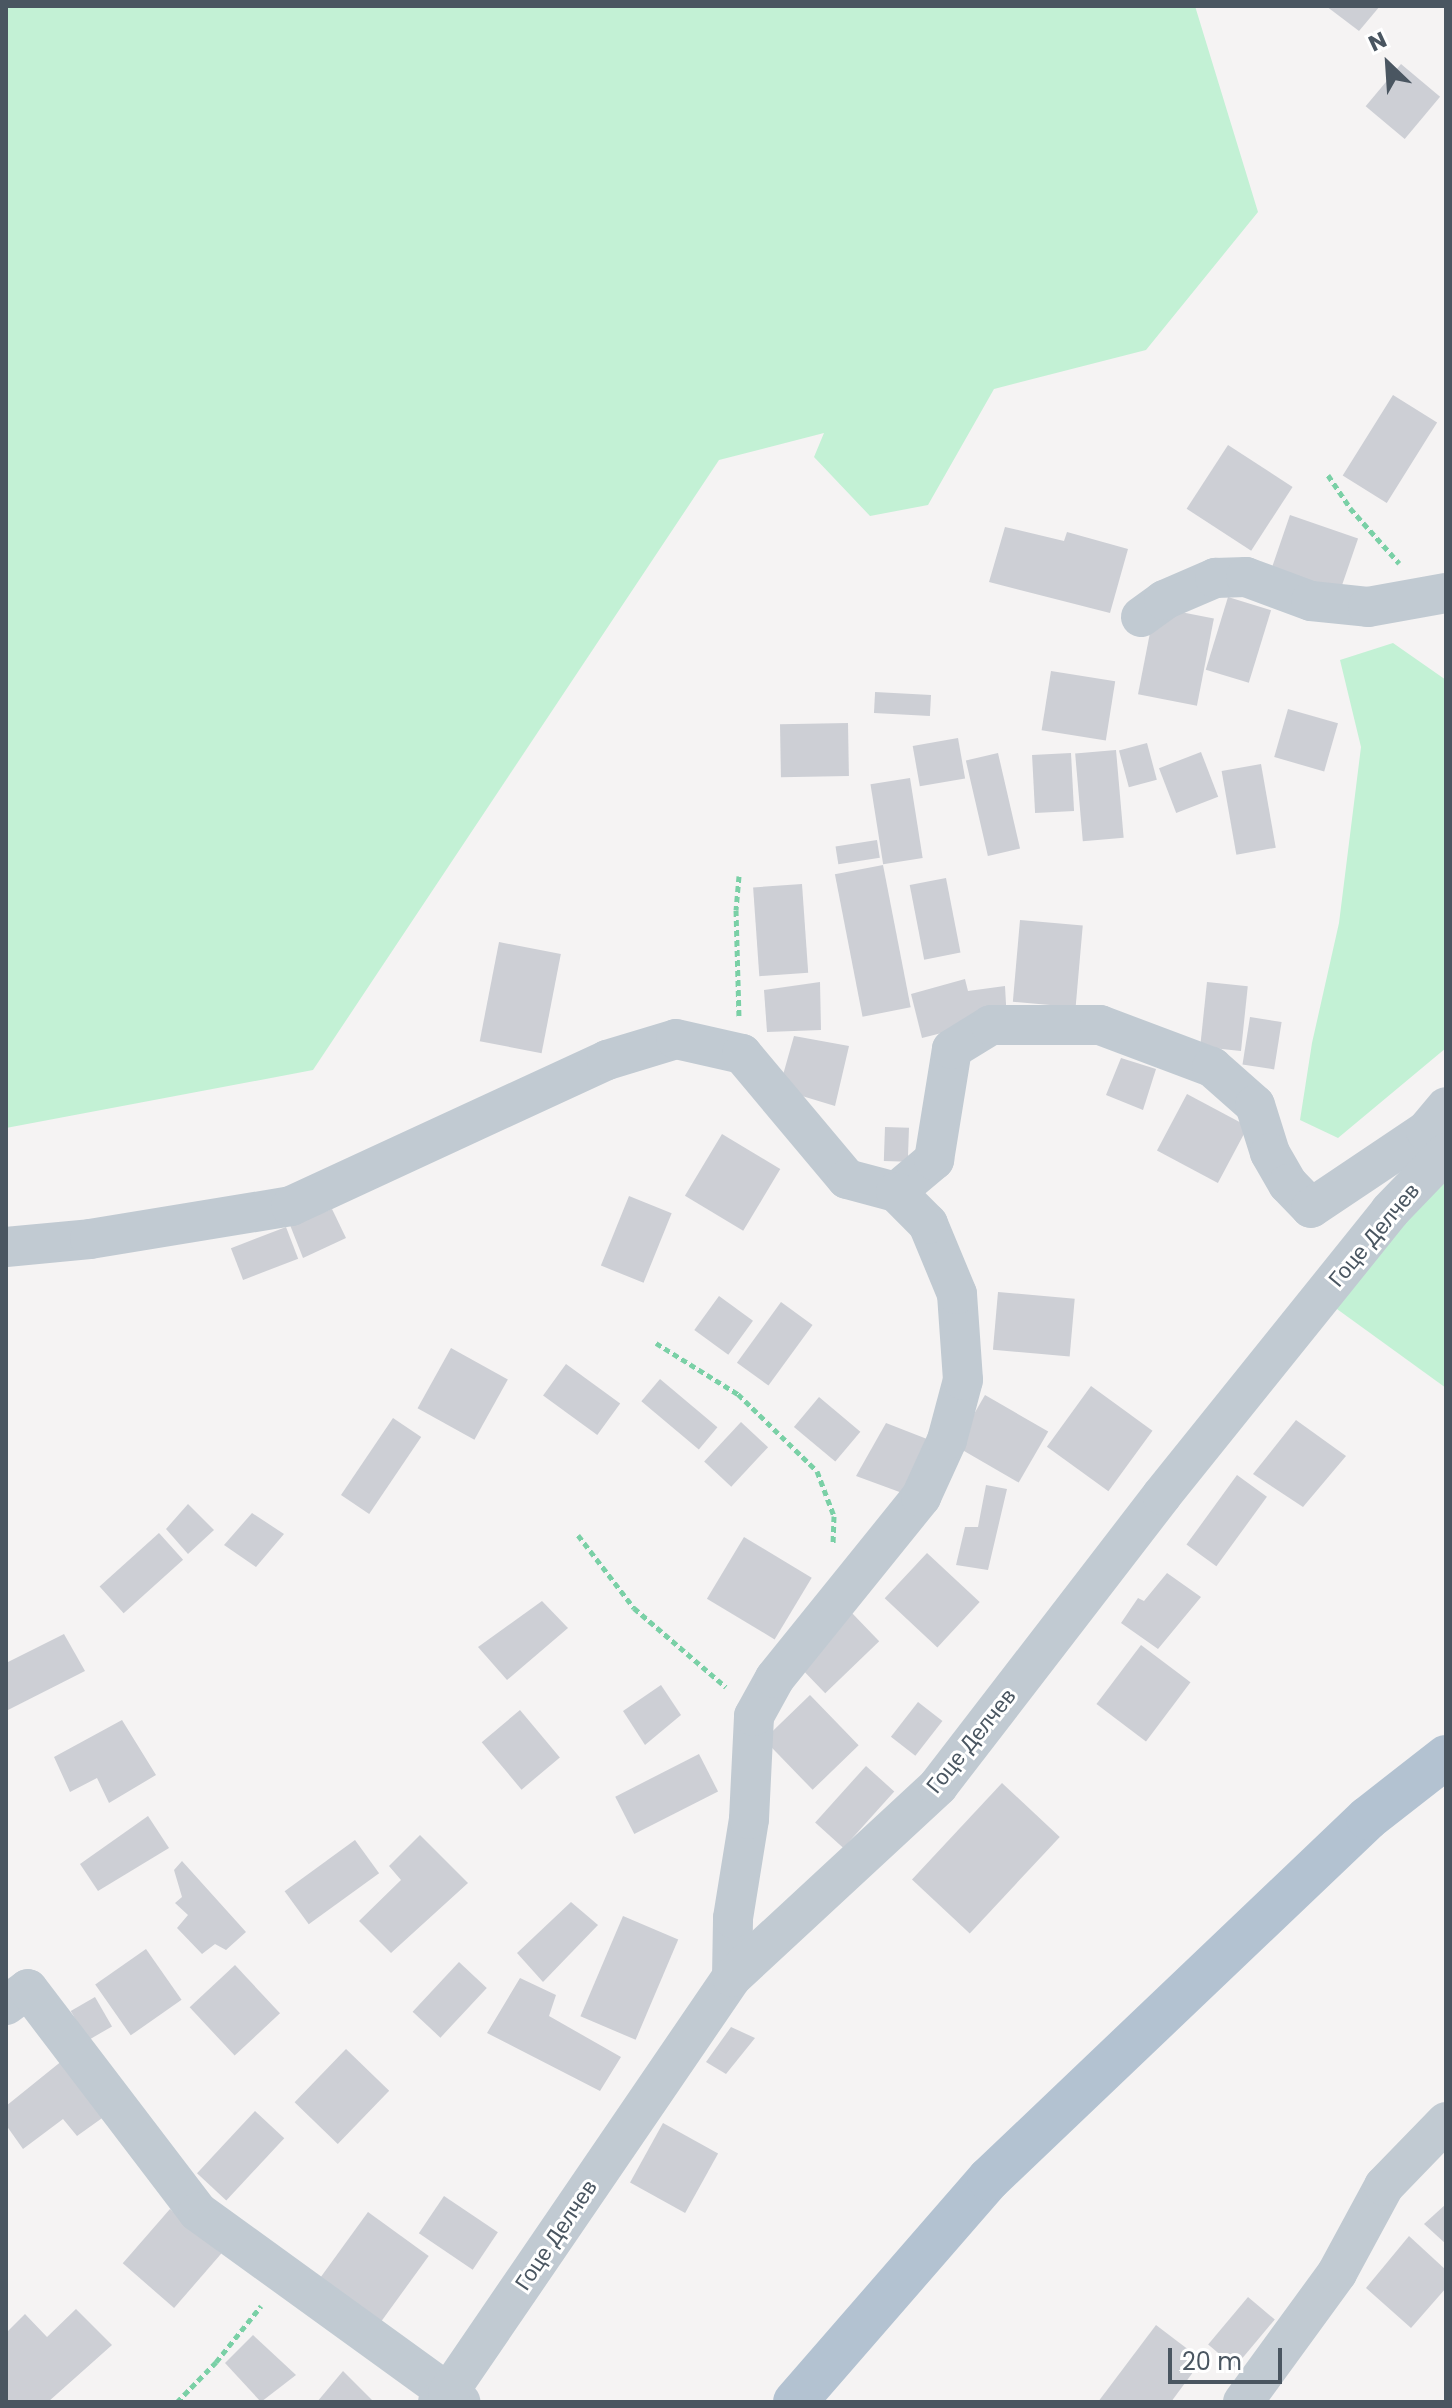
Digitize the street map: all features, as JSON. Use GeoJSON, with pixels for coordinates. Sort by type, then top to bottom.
{"type":"FeatureCollection","features":[{"type":"Feature","properties":{"kind":"main road"},"geometry":{"type":"LineString","coordinates":[[795,2402],[989,2179],[1368,1818],[1446,1757]]}},
{"type":"Feature","properties":{"kind":"street"},"geometry":{"type":"LineString","coordinates":[[1141,617],[1164,600],[1215,578],[1246,577],[1311,601],[1368,607],[1436,596]]}},
{"type":"Feature","properties":{"kind":"street"},"geometry":{"type":"LineString","coordinates":[[896,1192],[934,1160],[952,1049],[991,1025],[1100,1025],[1212,1067],[1255,1105],[1270,1153],[1288,1184],[1311,1208],[1426,1131],[1446,1107]]}},
{"type":"Feature","properties":{"kind":"street"},"geometry":{"type":"LineString","coordinates":[[6,1247],[90,1239],[291,1206],[607,1060],[676,1039],[742,1054],[847,1179],[896,1192],[928,1224],[957,1294],[963,1380],[947,1440],[921,1497],[853,1578],[837,1605],[775,1678],[754,1716],[749,1819],[733,1918],[732,1977]]}},
{"type":"Feature","properties":{"kind":"street","name":"Гоце Делчев"},"geometry":{"type":"LineString","coordinates":[[448,2399],[732,1977],[938,1786],[1191,1458],[1390,1211],[1446,1153]]}},
{"type":"Feature","properties":{"kind":"street"},"geometry":{"type":"LineString","coordinates":[[6,2005],[28,1989],[198,2212],[448,2399]]}},
{"type":"Feature","properties":{"kind":"street"},"geometry":{"type":"LineString","coordinates":[[1243,2402],[1337,2273],[1384,2186],[1446,2122]]}},
{"type":"Feature","properties":{"kind":"path"},"geometry":{"type":"LineString","coordinates":[[1328,475],[1350,508],[1436,596]]}},
{"type":"Feature","properties":{"kind":"path"},"geometry":{"type":"LineString","coordinates":[[731,1052],[741,1008],[736,910],[739,876]]}},
{"type":"Feature","properties":{"kind":"path"},"geometry":{"type":"LineString","coordinates":[[656,1343],[738,1394],[817,1471],[834,1516],[832,1557],[837,1605]]}},
{"type":"Feature","properties":{"kind":"path"},"geometry":{"type":"LineString","coordinates":[[578,1535],[634,1608],[701,1663],[754,1716]]}},
{"type":"Feature","properties":{"kind":"path"},"geometry":{"type":"LineString","coordinates":[[177,2402],[216,2362],[284,2278]]}},
{"type":"Feature","properties":{"kind":"green space"},"geometry":{"type":"Polygon","coordinates":[[[6,6],[1195,6],[1258,212],[1146,350],[994,389],[928,505],[870,516],[814,457],[824,433],[719,460],[313,1070],[6,1128],[6,6]]]}},
{"type":"Feature","properties":{"kind":"green space"},"geometry":{"type":"Polygon","coordinates":[[[1393,643],[1446,680],[1446,1048],[1338,1138],[1300,1120],[1312,1043],[1339,923],[1361,747],[1340,660],[1393,643]]]}},
{"type":"Feature","properties":{"kind":"green space"},"geometry":{"type":"Polygon","coordinates":[[[1446,1178],[1446,1388],[1330,1304],[1446,1178]]]}},
{"type":"Feature","properties":{"kind":"building"},"geometry":{"type":"Polygon","coordinates":[[[1326,6],[1380,6],[1359,31],[1326,6]]]}},
{"type":"Feature","properties":{"kind":"building"},"geometry":{"type":"Polygon","coordinates":[[[1401,64],[1440,97],[1405,139],[1366,106],[1401,64]]]}},
{"type":"Feature","properties":{"kind":"building"},"geometry":{"type":"Polygon","coordinates":[[[1393,395],[1437,423],[1387,503],[1343,476],[1393,395]]]}},
{"type":"Feature","properties":{"kind":"building"},"geometry":{"type":"Polygon","coordinates":[[[1228,445],[1293,487],[1251,551],[1187,509],[1228,445]]]}},
{"type":"Feature","properties":{"kind":"building"},"geometry":{"type":"Polygon","coordinates":[[[1290,515],[1358,538],[1340,591],[1272,568],[1290,515]]]}},
{"type":"Feature","properties":{"kind":"building"},"geometry":{"type":"Polygon","coordinates":[[[1005,527],[1064,541],[1067,532],[1128,549],[1110,613],[989,582],[1005,527]]]}},
{"type":"Feature","properties":{"kind":"building"},"geometry":{"type":"Polygon","coordinates":[[[1228,597],[1271,610],[1249,683],[1206,670],[1228,597]]]}},
{"type":"Feature","properties":{"kind":"building"},"geometry":{"type":"Polygon","coordinates":[[[1155,607],[1214,618],[1197,706],[1138,694],[1155,607]]]}},
{"type":"Feature","properties":{"kind":"building"},"geometry":{"type":"Polygon","coordinates":[[[1051,671],[1115,681],[1106,740],[1042,730],[1051,671]]]}},
{"type":"Feature","properties":{"kind":"building"},"geometry":{"type":"Polygon","coordinates":[[[875,692],[931,695],[930,716],[874,713],[875,692]]]}},
{"type":"Feature","properties":{"kind":"building"},"geometry":{"type":"Polygon","coordinates":[[[1288,709],[1338,723],[1324,771],[1274,757],[1288,709]]]}},
{"type":"Feature","properties":{"kind":"building"},"geometry":{"type":"Polygon","coordinates":[[[848,723],[849,776],[781,777],[780,724],[848,723]]]}},
{"type":"Feature","properties":{"kind":"building"},"geometry":{"type":"Polygon","coordinates":[[[958,738],[965,778],[920,786],[913,746],[958,738]]]}},
{"type":"Feature","properties":{"kind":"building"},"geometry":{"type":"Polygon","coordinates":[[[1147,743],[1157,780],[1129,787],[1119,751],[1147,743]]]}},
{"type":"Feature","properties":{"kind":"building"},"geometry":{"type":"Polygon","coordinates":[[[1116,750],[1124,838],[1083,841],[1075,754],[1116,750]]]}},
{"type":"Feature","properties":{"kind":"building"},"geometry":{"type":"Polygon","coordinates":[[[1201,752],[1218,797],[1176,813],[1159,768],[1201,752]]]}},
{"type":"Feature","properties":{"kind":"building"},"geometry":{"type":"Polygon","coordinates":[[[998,753],[1020,848],[988,856],[966,760],[998,753]]]}},
{"type":"Feature","properties":{"kind":"building"},"geometry":{"type":"Polygon","coordinates":[[[1071,753],[1074,811],[1035,813],[1032,755],[1071,753]]]}},
{"type":"Feature","properties":{"kind":"building"},"geometry":{"type":"Polygon","coordinates":[[[1261,764],[1276,848],[1236,855],[1222,771],[1261,764]]]}},
{"type":"Feature","properties":{"kind":"building"},"geometry":{"type":"Polygon","coordinates":[[[910,778],[923,858],[883,864],[870,784],[910,778]]]}},
{"type":"Feature","properties":{"kind":"building"},"geometry":{"type":"Polygon","coordinates":[[[877,840],[880,858],[838,864],[836,847],[877,840]]]}},
{"type":"Feature","properties":{"kind":"building"},"geometry":{"type":"Polygon","coordinates":[[[883,865],[911,1007],[863,1017],[835,874],[883,865]]]}},
{"type":"Feature","properties":{"kind":"building"},"geometry":{"type":"Polygon","coordinates":[[[946,878],[961,953],[924,960],[910,885],[946,878]]]}},
{"type":"Feature","properties":{"kind":"building"},"geometry":{"type":"Polygon","coordinates":[[[802,884],[808,973],[759,976],[753,887],[802,884]]]}},
{"type":"Feature","properties":{"kind":"building"},"geometry":{"type":"Polygon","coordinates":[[[1020,920],[1083,925],[1076,1007],[1013,1002],[1020,920]]]}},
{"type":"Feature","properties":{"kind":"building"},"geometry":{"type":"Polygon","coordinates":[[[499,942],[561,954],[542,1053],[480,1041],[499,942]]]}},
{"type":"Feature","properties":{"kind":"building"},"geometry":{"type":"Polygon","coordinates":[[[965,979],[968,991],[1005,986],[1007,1022],[977,1024],[922,1038],[911,994],[965,979]]]}},
{"type":"Feature","properties":{"kind":"building"},"geometry":{"type":"Polygon","coordinates":[[[820,982],[821,1030],[767,1032],[764,990],[820,982]]]}},
{"type":"Feature","properties":{"kind":"building"},"geometry":{"type":"Polygon","coordinates":[[[1207,982],[1248,986],[1241,1051],[1200,1047],[1207,982]]]}},
{"type":"Feature","properties":{"kind":"building"},"geometry":{"type":"Polygon","coordinates":[[[1250,1017],[1282,1022],[1274,1069],[1242,1064],[1250,1017]]]}},
{"type":"Feature","properties":{"kind":"building"},"geometry":{"type":"Polygon","coordinates":[[[794,1036],[849,1046],[835,1106],[779,1089],[794,1036]]]}},
{"type":"Feature","properties":{"kind":"building"},"geometry":{"type":"Polygon","coordinates":[[[1121,1058],[1156,1069],[1143,1110],[1106,1095],[1121,1058]]]}},
{"type":"Feature","properties":{"kind":"building"},"geometry":{"type":"Polygon","coordinates":[[[1187,1094],[1248,1126],[1218,1183],[1157,1151],[1187,1094]]]}},
{"type":"Feature","properties":{"kind":"building"},"geometry":{"type":"Polygon","coordinates":[[[885,1127],[909,1128],[908,1162],[884,1161],[885,1127]]]}},
{"type":"Feature","properties":{"kind":"building"},"geometry":{"type":"Polygon","coordinates":[[[722,1134],[780,1169],[743,1231],[685,1196],[722,1134]]]}},
{"type":"Feature","properties":{"kind":"building"},"geometry":{"type":"Polygon","coordinates":[[[629,1196],[672,1213],[644,1283],[601,1266],[629,1196]]]}},
{"type":"Feature","properties":{"kind":"building"},"geometry":{"type":"Polygon","coordinates":[[[332,1209],[346,1238],[303,1258],[290,1225],[332,1209]]]}},
{"type":"Feature","properties":{"kind":"building"},"geometry":{"type":"Polygon","coordinates":[[[286,1227],[298,1259],[243,1280],[231,1248],[286,1227]]]}},
{"type":"Feature","properties":{"kind":"building"},"geometry":{"type":"Polygon","coordinates":[[[998,1292],[1075,1299],[1070,1356],[993,1350],[998,1292]]]}},
{"type":"Feature","properties":{"kind":"building"},"geometry":{"type":"Polygon","coordinates":[[[719,1296],[753,1321],[728,1355],[694,1330],[719,1296]]]}},
{"type":"Feature","properties":{"kind":"building"},"geometry":{"type":"Polygon","coordinates":[[[781,1302],[813,1325],[768,1386],[737,1363],[781,1302]]]}},
{"type":"Feature","properties":{"kind":"building"},"geometry":{"type":"Polygon","coordinates":[[[451,1348],[508,1380],[474,1440],[418,1408],[451,1348]]]}},
{"type":"Feature","properties":{"kind":"building"},"geometry":{"type":"Polygon","coordinates":[[[566,1364],[620,1403],[597,1435],[543,1396],[566,1364]]]}},
{"type":"Feature","properties":{"kind":"building"},"geometry":{"type":"Polygon","coordinates":[[[660,1379],[717,1427],[699,1449],[641,1401],[660,1379]]]}},
{"type":"Feature","properties":{"kind":"building"},"geometry":{"type":"Polygon","coordinates":[[[1091,1386],[1152,1431],[1108,1491],[1047,1447],[1091,1386]]]}},
{"type":"Feature","properties":{"kind":"building"},"geometry":{"type":"Polygon","coordinates":[[[985,1395],[1048,1431],[1019,1483],[956,1446],[985,1395]]]}},
{"type":"Feature","properties":{"kind":"building"},"geometry":{"type":"Polygon","coordinates":[[[819,1397],[860,1432],[835,1462],[794,1427],[819,1397]]]}},
{"type":"Feature","properties":{"kind":"building"},"geometry":{"type":"Polygon","coordinates":[[[393,1418],[421,1437],[369,1514],[341,1495],[393,1418]]]}},
{"type":"Feature","properties":{"kind":"building"},"geometry":{"type":"Polygon","coordinates":[[[1296,1420],[1346,1456],[1303,1507],[1253,1474],[1296,1420]]]}},
{"type":"Feature","properties":{"kind":"building"},"geometry":{"type":"Polygon","coordinates":[[[741,1422],[768,1447],[731,1487],[704,1461],[741,1422]]]}},
{"type":"Feature","properties":{"kind":"building"},"geometry":{"type":"Polygon","coordinates":[[[886,1423],[927,1439],[905,1494],[856,1476],[886,1423]]]}},
{"type":"Feature","properties":{"kind":"building"},"geometry":{"type":"Polygon","coordinates":[[[1237,1475],[1267,1497],[1216,1566],[1186,1545],[1237,1475]]]}},
{"type":"Feature","properties":{"kind":"building"},"geometry":{"type":"Polygon","coordinates":[[[986,1485],[1007,1489],[988,1570],[956,1565],[965,1527],[978,1527],[986,1485]]]}},
{"type":"Feature","properties":{"kind":"building"},"geometry":{"type":"Polygon","coordinates":[[[188,1504],[214,1530],[188,1554],[166,1529],[188,1504]]]}},
{"type":"Feature","properties":{"kind":"building"},"geometry":{"type":"Polygon","coordinates":[[[252,1513],[284,1534],[256,1567],[224,1545],[252,1513]]]}},
{"type":"Feature","properties":{"kind":"building"},"geometry":{"type":"Polygon","coordinates":[[[159,1533],[183,1560],[124,1613],[100,1587],[159,1533]]]}},
{"type":"Feature","properties":{"kind":"building"},"geometry":{"type":"Polygon","coordinates":[[[744,1537],[812,1578],[775,1639],[707,1599],[744,1537]]]}},
{"type":"Feature","properties":{"kind":"building"},"geometry":{"type":"Polygon","coordinates":[[[927,1553],[980,1602],[937,1647],[885,1598],[927,1553]]]}},
{"type":"Feature","properties":{"kind":"building"},"geometry":{"type":"Polygon","coordinates":[[[1167,1573],[1201,1597],[1158,1649],[1121,1623],[1138,1598],[1144,1601],[1167,1573]]]}},
{"type":"Feature","properties":{"kind":"building"},"geometry":{"type":"Polygon","coordinates":[[[542,1601],[568,1628],[507,1680],[478,1647],[542,1601]]]}},
{"type":"Feature","properties":{"kind":"building"},"geometry":{"type":"Polygon","coordinates":[[[850,1611],[879,1641],[825,1693],[796,1663],[850,1611]]]}},
{"type":"Feature","properties":{"kind":"building"},"geometry":{"type":"Polygon","coordinates":[[[64,1634],[85,1671],[6,1711],[6,1663],[64,1634]]]}},
{"type":"Feature","properties":{"kind":"building"},"geometry":{"type":"Polygon","coordinates":[[[1141,1645],[1191,1682],[1146,1741],[1096,1704],[1141,1645]]]}},
{"type":"Feature","properties":{"kind":"building"},"geometry":{"type":"Polygon","coordinates":[[[661,1685],[681,1715],[645,1745],[623,1711],[661,1685]]]}},
{"type":"Feature","properties":{"kind":"building"},"geometry":{"type":"Polygon","coordinates":[[[810,1695],[859,1745],[813,1790],[764,1739],[810,1695]]]}},
{"type":"Feature","properties":{"kind":"building"},"geometry":{"type":"Polygon","coordinates":[[[918,1702],[942,1721],[915,1756],[891,1737],[918,1702]]]}},
{"type":"Feature","properties":{"kind":"building"},"geometry":{"type":"Polygon","coordinates":[[[520,1710],[560,1757],[522,1790],[482,1742],[520,1710]]]}},
{"type":"Feature","properties":{"kind":"building"},"geometry":{"type":"Polygon","coordinates":[[[122,1720],[156,1775],[109,1803],[97,1778],[70,1792],[54,1757],[122,1720]]]}},
{"type":"Feature","properties":{"kind":"building"},"geometry":{"type":"Polygon","coordinates":[[[699,1754],[718,1791],[634,1834],[615,1797],[699,1754]]]}},
{"type":"Feature","properties":{"kind":"building"},"geometry":{"type":"Polygon","coordinates":[[[866,1766],[894,1791],[843,1848],[815,1822],[866,1766]]]}},
{"type":"Feature","properties":{"kind":"building"},"geometry":{"type":"Polygon","coordinates":[[[1002,1783],[1060,1837],[970,1933],[912,1880],[1002,1783]]]}},
{"type":"Feature","properties":{"kind":"building"},"geometry":{"type":"Polygon","coordinates":[[[148,1816],[169,1848],[98,1891],[80,1864],[148,1816]]]}},
{"type":"Feature","properties":{"kind":"building"},"geometry":{"type":"Polygon","coordinates":[[[420,1835],[468,1883],[391,1953],[359,1921],[401,1880],[389,1866],[420,1835]]]}},
{"type":"Feature","properties":{"kind":"building"},"geometry":{"type":"Polygon","coordinates":[[[355,1840],[379,1873],[309,1924],[285,1891],[355,1840]]]}},
{"type":"Feature","properties":{"kind":"building"},"geometry":{"type":"Polygon","coordinates":[[[182,1861],[246,1932],[226,1950],[215,1944],[202,1954],[177,1928],[188,1915],[175,1903],[182,1897],[174,1870],[182,1861]]]}},
{"type":"Feature","properties":{"kind":"building"},"geometry":{"type":"Polygon","coordinates":[[[571,1902],[598,1925],[543,1982],[517,1953],[571,1902]]]}},
{"type":"Feature","properties":{"kind":"building"},"geometry":{"type":"Polygon","coordinates":[[[623,1916],[678,1939],[636,2040],[580,2016],[623,1916]]]}},
{"type":"Feature","properties":{"kind":"building"},"geometry":{"type":"Polygon","coordinates":[[[146,1949],[182,2000],[131,2035],[95,1985],[146,1949]]]}},
{"type":"Feature","properties":{"kind":"building"},"geometry":{"type":"Polygon","coordinates":[[[459,1962],[487,1988],[440,2038],[413,2012],[459,1962]]]}},
{"type":"Feature","properties":{"kind":"building"},"geometry":{"type":"Polygon","coordinates":[[[235,1965],[280,2013],[235,2056],[190,2007],[235,1965]]]}},
{"type":"Feature","properties":{"kind":"building"},"geometry":{"type":"Polygon","coordinates":[[[520,1978],[556,1995],[549,2016],[621,2057],[600,2091],[487,2033],[520,1978]]]}},
{"type":"Feature","properties":{"kind":"building"},"geometry":{"type":"Polygon","coordinates":[[[95,1997],[112,2026],[88,2040],[71,2011],[95,1997]]]}},
{"type":"Feature","properties":{"kind":"building"},"geometry":{"type":"Polygon","coordinates":[[[731,2027],[755,2038],[726,2074],[706,2062],[731,2027]]]}},
{"type":"Feature","properties":{"kind":"building"},"geometry":{"type":"Polygon","coordinates":[[[346,2049],[389,2091],[338,2144],[295,2102],[346,2049]]]}},
{"type":"Feature","properties":{"kind":"building"},"geometry":{"type":"Polygon","coordinates":[[[63,2060],[105,2116],[77,2136],[63,2119],[23,2149],[6,2125],[6,2106],[63,2060]]]}},
{"type":"Feature","properties":{"kind":"building"},"geometry":{"type":"Polygon","coordinates":[[[255,2111],[284,2138],[226,2200],[197,2173],[255,2111]]]}},
{"type":"Feature","properties":{"kind":"building"},"geometry":{"type":"Polygon","coordinates":[[[663,2123],[718,2154],[685,2213],[630,2182],[663,2123]]]}},
{"type":"Feature","properties":{"kind":"building"},"geometry":{"type":"Polygon","coordinates":[[[444,2196],[498,2232],[473,2270],[419,2233],[444,2196]]]}},
{"type":"Feature","properties":{"kind":"building"},"geometry":{"type":"Polygon","coordinates":[[[1446,2204],[1446,2244],[1424,2224],[1446,2204]]]}},
{"type":"Feature","properties":{"kind":"building"},"geometry":{"type":"Polygon","coordinates":[[[170,2209],[221,2254],[174,2308],[123,2263],[170,2209]]]}},
{"type":"Feature","properties":{"kind":"building"},"geometry":{"type":"Polygon","coordinates":[[[368,2212],[429,2256],[380,2323],[319,2279],[368,2212]]]}},
{"type":"Feature","properties":{"kind":"building"},"geometry":{"type":"Polygon","coordinates":[[[1409,2236],[1446,2270],[1446,2288],[1411,2328],[1366,2288],[1409,2236]]]}},
{"type":"Feature","properties":{"kind":"building"},"geometry":{"type":"Polygon","coordinates":[[[1248,2297],[1275,2319],[1235,2367],[1208,2344],[1248,2297]]]}},
{"type":"Feature","properties":{"kind":"building"},"geometry":{"type":"Polygon","coordinates":[[[76,2309],[112,2345],[48,2402],[6,2402],[6,2333],[25,2314],[47,2337],[76,2309]]]}},
{"type":"Feature","properties":{"kind":"building"},"geometry":{"type":"Polygon","coordinates":[[[1156,2325],[1202,2360],[1171,2402],[1098,2402],[1156,2325]]]}},
{"type":"Feature","properties":{"kind":"building"},"geometry":{"type":"Polygon","coordinates":[[[253,2335],[296,2375],[261,2402],[225,2363],[253,2335]]]}},
{"type":"Feature","properties":{"kind":"building"},"geometry":{"type":"Polygon","coordinates":[[[343,2371],[374,2402],[317,2402],[343,2371]]]}}]}
